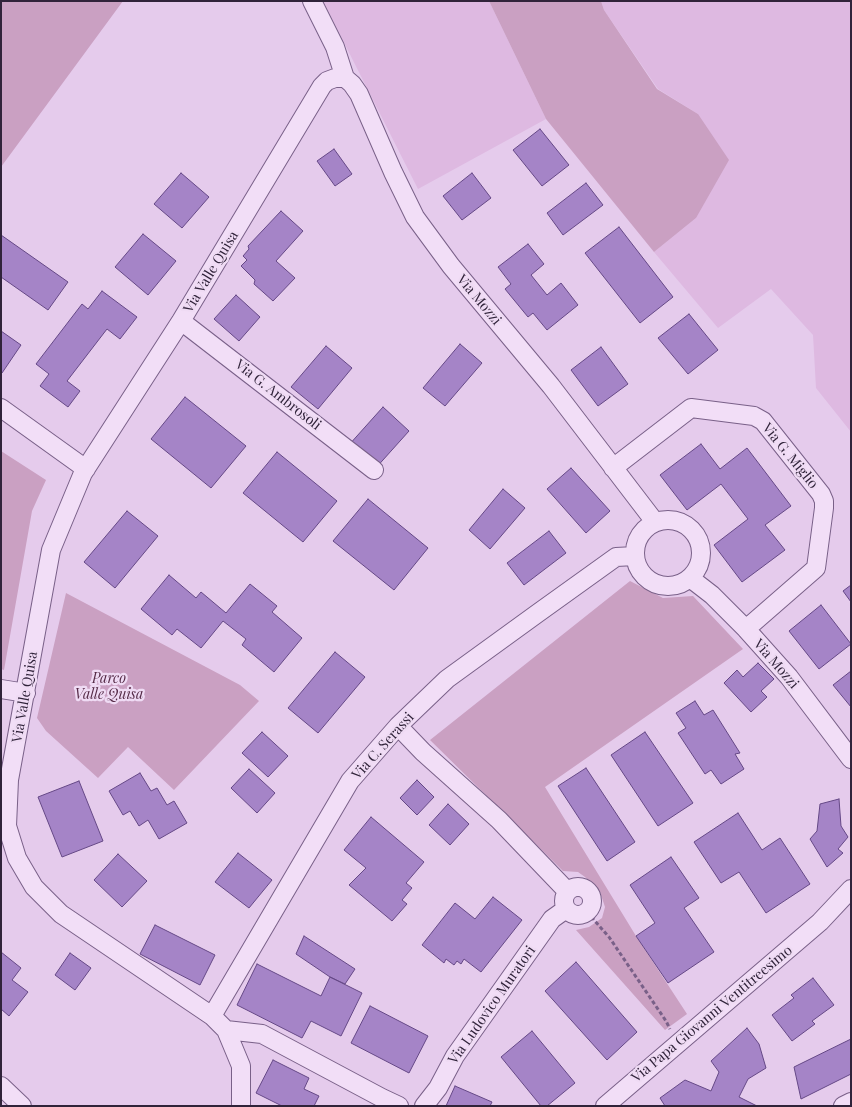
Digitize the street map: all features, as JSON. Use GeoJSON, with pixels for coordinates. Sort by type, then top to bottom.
{"type":"FeatureCollection","features":[{"type":"Feature","properties":{"kind":"street","name":"Via Mozzi"},"geometry":{"type":"LineString","coordinates":[[312,1],[335,47],[340,78],[352,84],[359,94],[415,217],[451,266],[551,386],[655,522]]}},
{"type":"Feature","properties":{"kind":"street","name":"Via Valle Quisa"},"geometry":{"type":"LineString","coordinates":[[226,1030],[212,1016],[61,914],[34,887],[17,858],[8,826],[9,780],[51,550],[86,469],[181,321],[322,86],[327,81],[340,78]]}},
{"type":"Feature","properties":{"kind":"street","name":"Via G. Ambrosoli"},"geometry":{"type":"LineString","coordinates":[[181,321],[374,470]]}},
{"type":"Feature","properties":{"kind":"street"},"geometry":{"type":"LineString","coordinates":[[1,408],[86,469]]}},
{"type":"Feature","properties":{"kind":"street","name":"Via G. Miglio"},"geometry":{"type":"LineString","coordinates":[[613,468],[691,408],[754,416],[763,421],[821,494],[824,508],[816,568],[746,629]]}},
{"type":"Feature","properties":{"kind":"street"},"geometry":{"type":"LineString","coordinates":[[669,520],[682,523],[691,528],[697,536],[701,546],[701,560],[690,578],[680,584],[664,586],[646,577],[639,568],[635,549],[642,532],[655,522],[669,520]]}},
{"type":"Feature","properties":{"kind":"street","name":"Via C. Serassi"},"geometry":{"type":"LineString","coordinates":[[212,1016],[350,781],[398,726],[447,678],[616,557],[635,556]]}},
{"type":"Feature","properties":{"kind":"street","name":"Via Mozzi"},"geometry":{"type":"LineString","coordinates":[[690,578],[712,595],[746,629],[789,677],[851,759]]}},
{"type":"Feature","properties":{"kind":"street"},"geometry":{"type":"LineString","coordinates":[[1,689],[26,693]]}},
{"type":"Feature","properties":{"kind":"street"},"geometry":{"type":"LineString","coordinates":[[398,726],[423,752],[499,820],[567,891]]}},
{"type":"Feature","properties":{"kind":"street"},"geometry":{"type":"LineString","coordinates":[[578,886],[588,891],[592,896],[592,905],[587,912],[576,915],[566,909],[564,898],[567,891],[578,886]]}},
{"type":"Feature","properties":{"kind":"street","name":"Via Papa Giovanni Ventitreesimo"},"geometry":{"type":"LineString","coordinates":[[606,1105],[820,922],[851,889]]}},
{"type":"Feature","properties":{"kind":"street","name":"Via Papa Giovanni Ventitreesimo"},"geometry":{"type":"LineString","coordinates":[[820,922],[851,902]]}},
{"type":"Feature","properties":{"kind":"street","name":"Via Ludovico Muratori"},"geometry":{"type":"LineString","coordinates":[[424,1106],[438,1088],[455,1056],[546,927],[552,919],[566,909]]}},
{"type":"Feature","properties":{"kind":"street"},"geometry":{"type":"LineString","coordinates":[[241,1106],[241,1066],[226,1030],[262,1034],[399,1106]]}},
{"type":"Feature","properties":{"kind":"street"},"geometry":{"type":"LineString","coordinates":[[1,1086],[22,1106]]}},
{"type":"Feature","properties":{"kind":"street"},"geometry":{"type":"LineString","coordinates":[[844,1106],[851,1102]]}},
{"type":"Feature","properties":{"kind":"path"},"geometry":{"type":"LineString","coordinates":[[587,912],[609,937],[666,1020],[677,1043]]}},
{"type":"Feature","properties":{"kind":"shaded area"},"geometry":{"type":"Polygon","coordinates":[[[323,1],[489,1],[546,119],[418,189],[323,1]]]}},
{"type":"Feature","properties":{"kind":"shaded area"},"geometry":{"type":"Polygon","coordinates":[[[601,1],[851,1],[851,432],[816,388],[813,335],[771,289],[718,328],[654,252],[696,218],[698,114],[658,89],[604,10],[601,1]]]}},
{"type":"Feature","properties":{"kind":"green space"},"geometry":{"type":"Polygon","coordinates":[[[1,1],[123,1],[1,167],[1,1]]]}},
{"type":"Feature","properties":{"kind":"green space"},"geometry":{"type":"Polygon","coordinates":[[[489,1],[601,1],[604,10],[657,89],[698,114],[729,160],[696,218],[654,252],[546,119],[489,1]]]}},
{"type":"Feature","properties":{"kind":"green space"},"geometry":{"type":"Polygon","coordinates":[[[1,451],[46,480],[32,511],[4,670],[1,669],[1,451]]]}},
{"type":"Feature","properties":{"kind":"green space"},"geometry":{"type":"Polygon","coordinates":[[[630,581],[663,598],[693,596],[743,649],[545,787],[636,936],[687,1014],[665,1030],[576,930],[589,927],[602,918],[605,907],[600,892],[578,872],[563,871],[430,740],[630,581]]]}},
{"type":"Feature","properties":{"kind":"green space","name":"Parco Valle Quisa"},"geometry":{"type":"Polygon","coordinates":[[[66,593],[240,685],[259,701],[174,790],[128,747],[98,778],[46,731],[37,718],[66,593]]]}},
{"type":"Feature","properties":{"kind":"building"},"geometry":{"type":"Polygon","coordinates":[[[540,129],[569,165],[542,186],[513,150],[540,129]]]}},
{"type":"Feature","properties":{"kind":"building"},"geometry":{"type":"Polygon","coordinates":[[[334,149],[352,174],[335,186],[317,161],[334,149]]]}},
{"type":"Feature","properties":{"kind":"building"},"geometry":{"type":"Polygon","coordinates":[[[181,173],[209,197],[182,228],[154,204],[181,173]]]}},
{"type":"Feature","properties":{"kind":"building"},"geometry":{"type":"Polygon","coordinates":[[[472,173],[491,198],[462,220],[443,196],[472,173]]]}},
{"type":"Feature","properties":{"kind":"building"},"geometry":{"type":"Polygon","coordinates":[[[586,183],[603,205],[563,235],[547,213],[586,183]]]}},
{"type":"Feature","properties":{"kind":"building"},"geometry":{"type":"Polygon","coordinates":[[[281,211],[303,231],[276,261],[295,278],[273,301],[254,284],[255,280],[241,266],[247,260],[243,256],[249,249],[248,246],[281,211]]]}},
{"type":"Feature","properties":{"kind":"building"},"geometry":{"type":"Polygon","coordinates":[[[619,227],[673,297],[640,323],[585,253],[619,227]]]}},
{"type":"Feature","properties":{"kind":"building"},"geometry":{"type":"Polygon","coordinates":[[[143,234],[176,261],[148,295],[115,267],[143,234]]]}},
{"type":"Feature","properties":{"kind":"building"},"geometry":{"type":"Polygon","coordinates":[[[1,235],[68,282],[48,310],[1,277],[1,235]]]}},
{"type":"Feature","properties":{"kind":"building"},"geometry":{"type":"Polygon","coordinates":[[[528,244],[544,264],[531,275],[547,295],[561,283],[578,305],[547,330],[533,313],[528,317],[505,289],[511,284],[498,267],[528,244]]]}},
{"type":"Feature","properties":{"kind":"building"},"geometry":{"type":"Polygon","coordinates":[[[102,291],[137,317],[120,339],[107,329],[67,381],[80,391],[68,407],[40,386],[49,374],[36,364],[82,304],[88,309],[102,291]]]}},
{"type":"Feature","properties":{"kind":"building"},"geometry":{"type":"Polygon","coordinates":[[[236,295],[260,317],[239,341],[214,319],[236,295]]]}},
{"type":"Feature","properties":{"kind":"building"},"geometry":{"type":"Polygon","coordinates":[[[689,314],[718,350],[688,374],[658,338],[689,314]]]}},
{"type":"Feature","properties":{"kind":"building"},"geometry":{"type":"Polygon","coordinates":[[[1,331],[21,345],[2,373],[1,373],[1,331]]]}},
{"type":"Feature","properties":{"kind":"building"},"geometry":{"type":"Polygon","coordinates":[[[460,344],[482,363],[445,406],[423,388],[460,344]]]}},
{"type":"Feature","properties":{"kind":"building"},"geometry":{"type":"Polygon","coordinates":[[[326,346],[352,368],[318,409],[291,387],[326,346]]]}},
{"type":"Feature","properties":{"kind":"building"},"geometry":{"type":"Polygon","coordinates":[[[601,347],[628,384],[598,406],[571,370],[601,347]]]}},
{"type":"Feature","properties":{"kind":"building"},"geometry":{"type":"Polygon","coordinates":[[[185,397],[246,446],[211,488],[151,439],[185,397]]]}},
{"type":"Feature","properties":{"kind":"building"},"geometry":{"type":"Polygon","coordinates":[[[383,407],[409,431],[374,470],[348,446],[383,407]]]}},
{"type":"Feature","properties":{"kind":"building"},"geometry":{"type":"Polygon","coordinates":[[[701,444],[720,469],[747,448],[791,506],[765,525],[785,550],[742,582],[714,545],[748,519],[721,484],[687,510],[660,475],[701,444]]]}},
{"type":"Feature","properties":{"kind":"building"},"geometry":{"type":"Polygon","coordinates":[[[277,452],[337,501],[303,542],[243,493],[277,452]]]}},
{"type":"Feature","properties":{"kind":"building"},"geometry":{"type":"Polygon","coordinates":[[[571,468],[610,511],[586,533],[547,489],[571,468]]]}},
{"type":"Feature","properties":{"kind":"building"},"geometry":{"type":"Polygon","coordinates":[[[503,489],[525,508],[490,549],[469,530],[503,489]]]}},
{"type":"Feature","properties":{"kind":"building"},"geometry":{"type":"Polygon","coordinates":[[[368,499],[428,548],[394,590],[333,541],[368,499]]]}},
{"type":"Feature","properties":{"kind":"building"},"geometry":{"type":"Polygon","coordinates":[[[127,511],[158,536],[115,588],[84,562],[127,511]]]}},
{"type":"Feature","properties":{"kind":"building"},"geometry":{"type":"Polygon","coordinates":[[[549,531],[566,553],[524,585],[507,563],[549,531]]]}},
{"type":"Feature","properties":{"kind":"building"},"geometry":{"type":"Polygon","coordinates":[[[169,575],[196,598],[201,592],[226,613],[250,584],[277,606],[272,612],[302,638],[274,672],[242,645],[246,639],[223,621],[201,648],[177,629],[172,635],[141,609],[169,575]]]}},
{"type":"Feature","properties":{"kind":"building"},"geometry":{"type":"Polygon","coordinates":[[[851,585],[851,602],[843,591],[851,585]]]}},
{"type":"Feature","properties":{"kind":"building"},"geometry":{"type":"Polygon","coordinates":[[[821,605],[851,644],[819,669],[789,631],[821,605]]]}},
{"type":"Feature","properties":{"kind":"building"},"geometry":{"type":"Polygon","coordinates":[[[335,652],[365,677],[318,733],[288,708],[335,652]]]}},
{"type":"Feature","properties":{"kind":"building"},"geometry":{"type":"Polygon","coordinates":[[[758,663],[774,679],[761,691],[767,697],[751,712],[724,683],[737,670],[743,677],[758,663]]]}},
{"type":"Feature","properties":{"kind":"building"},"geometry":{"type":"Polygon","coordinates":[[[851,671],[851,707],[833,685],[851,671]]]}},
{"type":"Feature","properties":{"kind":"building"},"geometry":{"type":"Polygon","coordinates":[[[695,701],[704,715],[713,710],[740,753],[735,754],[744,769],[721,784],[711,770],[705,774],[678,733],[686,728],[676,713],[695,701]]]}},
{"type":"Feature","properties":{"kind":"building"},"geometry":{"type":"Polygon","coordinates":[[[262,732],[288,756],[268,777],[242,753],[262,732]]]}},
{"type":"Feature","properties":{"kind":"building"},"geometry":{"type":"Polygon","coordinates":[[[645,732],[693,803],[658,826],[611,755],[645,732]]]}},
{"type":"Feature","properties":{"kind":"building"},"geometry":{"type":"Polygon","coordinates":[[[586,768],[635,842],[607,861],[558,786],[586,768]]]}},
{"type":"Feature","properties":{"kind":"building"},"geometry":{"type":"Polygon","coordinates":[[[249,769],[275,793],[257,813],[231,788],[249,769]]]}},
{"type":"Feature","properties":{"kind":"building"},"geometry":{"type":"Polygon","coordinates":[[[140,773],[151,791],[157,788],[167,805],[174,801],[187,823],[159,839],[148,820],[139,826],[130,811],[123,815],[109,791],[140,773]]]}},
{"type":"Feature","properties":{"kind":"building"},"geometry":{"type":"Polygon","coordinates":[[[417,780],[434,797],[417,815],[400,798],[417,780]]]}},
{"type":"Feature","properties":{"kind":"building"},"geometry":{"type":"Polygon","coordinates":[[[79,781],[103,841],[62,857],[38,797],[79,781]]]}},
{"type":"Feature","properties":{"kind":"building"},"geometry":{"type":"Polygon","coordinates":[[[839,799],[841,826],[848,837],[838,849],[843,853],[827,867],[810,839],[817,831],[820,804],[839,799]]]}},
{"type":"Feature","properties":{"kind":"building"},"geometry":{"type":"Polygon","coordinates":[[[448,804],[469,824],[450,845],[429,825],[448,804]]]}},
{"type":"Feature","properties":{"kind":"building"},"geometry":{"type":"Polygon","coordinates":[[[738,813],[762,850],[780,838],[810,884],[766,913],[739,872],[721,883],[694,842],[738,813]]]}},
{"type":"Feature","properties":{"kind":"building"},"geometry":{"type":"Polygon","coordinates":[[[371,817],[424,862],[406,883],[412,888],[402,900],[407,904],[392,921],[349,885],[366,868],[344,850],[371,817]]]}},
{"type":"Feature","properties":{"kind":"building"},"geometry":{"type":"Polygon","coordinates":[[[238,853],[272,880],[249,908],[215,882],[238,853]]]}},
{"type":"Feature","properties":{"kind":"building"},"geometry":{"type":"Polygon","coordinates":[[[118,854],[147,881],[122,907],[94,880],[118,854]]]}},
{"type":"Feature","properties":{"kind":"building"},"geometry":{"type":"Polygon","coordinates":[[[671,857],[699,898],[684,908],[714,952],[668,983],[636,936],[655,923],[630,885],[671,857]]]}},
{"type":"Feature","properties":{"kind":"building"},"geometry":{"type":"Polygon","coordinates":[[[493,897],[522,920],[481,972],[464,959],[461,964],[457,961],[454,965],[446,959],[444,963],[422,945],[455,903],[475,919],[493,897]]]}},
{"type":"Feature","properties":{"kind":"building"},"geometry":{"type":"Polygon","coordinates":[[[155,925],[215,955],[200,985],[140,954],[155,925]]]}},
{"type":"Feature","properties":{"kind":"building"},"geometry":{"type":"Polygon","coordinates":[[[304,936],[355,969],[345,984],[330,977],[296,954],[304,936]]]}},
{"type":"Feature","properties":{"kind":"building"},"geometry":{"type":"Polygon","coordinates":[[[1,952],[21,968],[12,980],[28,992],[9,1016],[1,1009],[1,952]]]}},
{"type":"Feature","properties":{"kind":"building"},"geometry":{"type":"Polygon","coordinates":[[[70,953],[91,968],[75,990],[55,975],[70,953]]]}},
{"type":"Feature","properties":{"kind":"building"},"geometry":{"type":"Polygon","coordinates":[[[576,962],[637,1032],[607,1060],[545,991],[576,962]]]}},
{"type":"Feature","properties":{"kind":"building"},"geometry":{"type":"Polygon","coordinates":[[[257,964],[321,996],[330,977],[362,993],[341,1036],[311,1021],[302,1038],[237,1005],[257,964]]]}},
{"type":"Feature","properties":{"kind":"building"},"geometry":{"type":"Polygon","coordinates":[[[813,978],[834,1005],[812,1021],[815,1024],[792,1041],[772,1015],[794,998],[791,995],[813,978]]]}},
{"type":"Feature","properties":{"kind":"building"},"geometry":{"type":"Polygon","coordinates":[[[370,1006],[428,1036],[409,1073],[351,1043],[370,1006]]]}},
{"type":"Feature","properties":{"kind":"building"},"geometry":{"type":"Polygon","coordinates":[[[747,1028],[759,1044],[766,1068],[748,1079],[739,1097],[757,1106],[665,1106],[660,1098],[685,1080],[711,1091],[719,1072],[711,1061],[747,1028]]]}},
{"type":"Feature","properties":{"kind":"building"},"geometry":{"type":"Polygon","coordinates":[[[532,1031],[575,1083],[547,1106],[541,1106],[501,1057],[532,1031]]]}},
{"type":"Feature","properties":{"kind":"building"},"geometry":{"type":"Polygon","coordinates":[[[851,1039],[851,1074],[801,1099],[794,1067],[851,1039]]]}},
{"type":"Feature","properties":{"kind":"building"},"geometry":{"type":"Polygon","coordinates":[[[273,1060],[309,1078],[304,1089],[319,1096],[314,1106],[282,1106],[256,1093],[273,1060]]]}},
{"type":"Feature","properties":{"kind":"building"},"geometry":{"type":"Polygon","coordinates":[[[455,1086],[492,1102],[490,1106],[446,1106],[455,1086]]]}}]}
